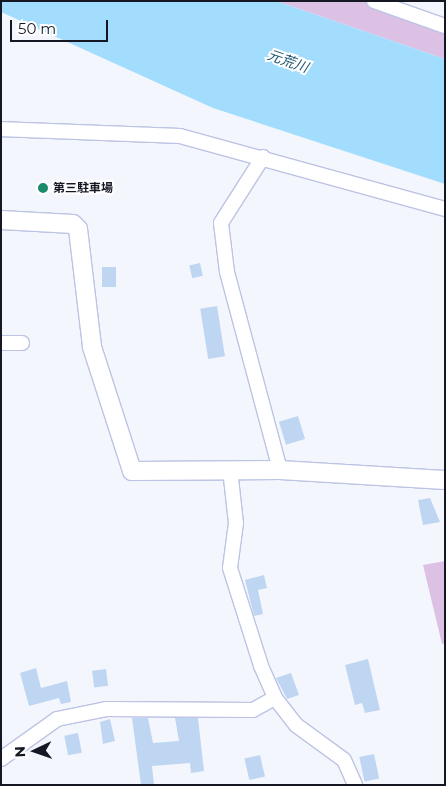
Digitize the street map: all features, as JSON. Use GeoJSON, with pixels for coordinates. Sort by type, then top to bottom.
{"type":"FeatureCollection","features":[{"type":"Feature","properties":{"kind":"street"},"geometry":{"type":"LineString","coordinates":[[374,1],[445,26]]}},
{"type":"Feature","properties":{"kind":"street"},"geometry":{"type":"LineString","coordinates":[[1,129],[180,136],[263,157],[445,209]]}},
{"type":"Feature","properties":{"kind":"street"},"geometry":{"type":"LineString","coordinates":[[263,157],[221,223],[227,272],[280,470]]}},
{"type":"Feature","properties":{"kind":"street"},"geometry":{"type":"LineString","coordinates":[[1,220],[73,224],[78,229],[92,347],[132,471],[280,470],[445,480]]}},
{"type":"Feature","properties":{"kind":"street"},"geometry":{"type":"LineString","coordinates":[[1,343],[22,343]]}},
{"type":"Feature","properties":{"kind":"street"},"geometry":{"type":"LineString","coordinates":[[230,469],[236,523],[230,568],[275,698],[296,725],[344,760],[354,785]]}},
{"type":"Feature","properties":{"kind":"street"},"geometry":{"type":"LineString","coordinates":[[1,759],[66,717],[106,710],[253,710],[275,698]]}},
{"type":"Feature","properties":{"kind":"shaded area"},"geometry":{"type":"Polygon","coordinates":[[[276,1],[363,1],[445,26],[445,59],[276,1]]]}},
{"type":"Feature","properties":{"kind":"shaded area"},"geometry":{"type":"Polygon","coordinates":[[[445,561],[445,643],[442,644],[423,565],[445,561]]]}},
{"type":"Feature","properties":{"kind":"water","name":"元荒川"},"geometry":{"type":"Polygon","coordinates":[[[1,1],[276,1],[445,59],[445,184],[213,108],[1,12],[1,1]]]}},
{"type":"Feature","properties":{"kind":"building"},"geometry":{"type":"Polygon","coordinates":[[[200,263],[203,276],[192,278],[189,265],[200,263]]]}},
{"type":"Feature","properties":{"kind":"building"},"geometry":{"type":"Polygon","coordinates":[[[102,267],[116,267],[116,287],[102,287],[102,267]]]}},
{"type":"Feature","properties":{"kind":"building"},"geometry":{"type":"Polygon","coordinates":[[[217,306],[225,356],[208,359],[200,309],[217,306]]]}},
{"type":"Feature","properties":{"kind":"building"},"geometry":{"type":"Polygon","coordinates":[[[298,416],[305,439],[286,445],[279,422],[298,416]]]}},
{"type":"Feature","properties":{"kind":"building"},"geometry":{"type":"Polygon","coordinates":[[[430,498],[440,522],[423,525],[418,500],[430,498]]]}},
{"type":"Feature","properties":{"kind":"building"},"geometry":{"type":"Polygon","coordinates":[[[264,575],[267,588],[258,590],[263,614],[254,616],[245,580],[264,575]]]}},
{"type":"Feature","properties":{"kind":"building"},"geometry":{"type":"Polygon","coordinates":[[[368,659],[380,710],[365,713],[362,703],[355,705],[345,665],[368,659]]]}},
{"type":"Feature","properties":{"kind":"building"},"geometry":{"type":"Polygon","coordinates":[[[36,668],[41,688],[67,681],[71,702],[61,704],[59,698],[29,706],[20,673],[36,668]]]}},
{"type":"Feature","properties":{"kind":"building"},"geometry":{"type":"Polygon","coordinates":[[[106,669],[108,686],[94,688],[92,671],[106,669]]]}},
{"type":"Feature","properties":{"kind":"building"},"geometry":{"type":"Polygon","coordinates":[[[291,673],[299,695],[287,699],[276,678],[291,673]]]}},
{"type":"Feature","properties":{"kind":"building"},"geometry":{"type":"Polygon","coordinates":[[[132,718],[148,718],[153,743],[179,741],[175,718],[198,718],[204,771],[191,773],[190,763],[152,766],[154,785],[141,785],[132,718]]]}},
{"type":"Feature","properties":{"kind":"building"},"geometry":{"type":"Polygon","coordinates":[[[110,719],[115,741],[103,744],[100,722],[110,719]]]}},
{"type":"Feature","properties":{"kind":"building"},"geometry":{"type":"Polygon","coordinates":[[[78,733],[82,753],[68,755],[64,736],[78,733]]]}},
{"type":"Feature","properties":{"kind":"building"},"geometry":{"type":"Polygon","coordinates":[[[374,754],[379,778],[365,782],[359,757],[374,754]]]}},
{"type":"Feature","properties":{"kind":"building"},"geometry":{"type":"Polygon","coordinates":[[[260,755],[265,776],[249,780],[244,759],[260,755]]]}},
{"type":"Feature","properties":{"kind":"place","name":"第三駐車場"},"geometry":{"type":"Point","coordinates":[43,188]}}]}
